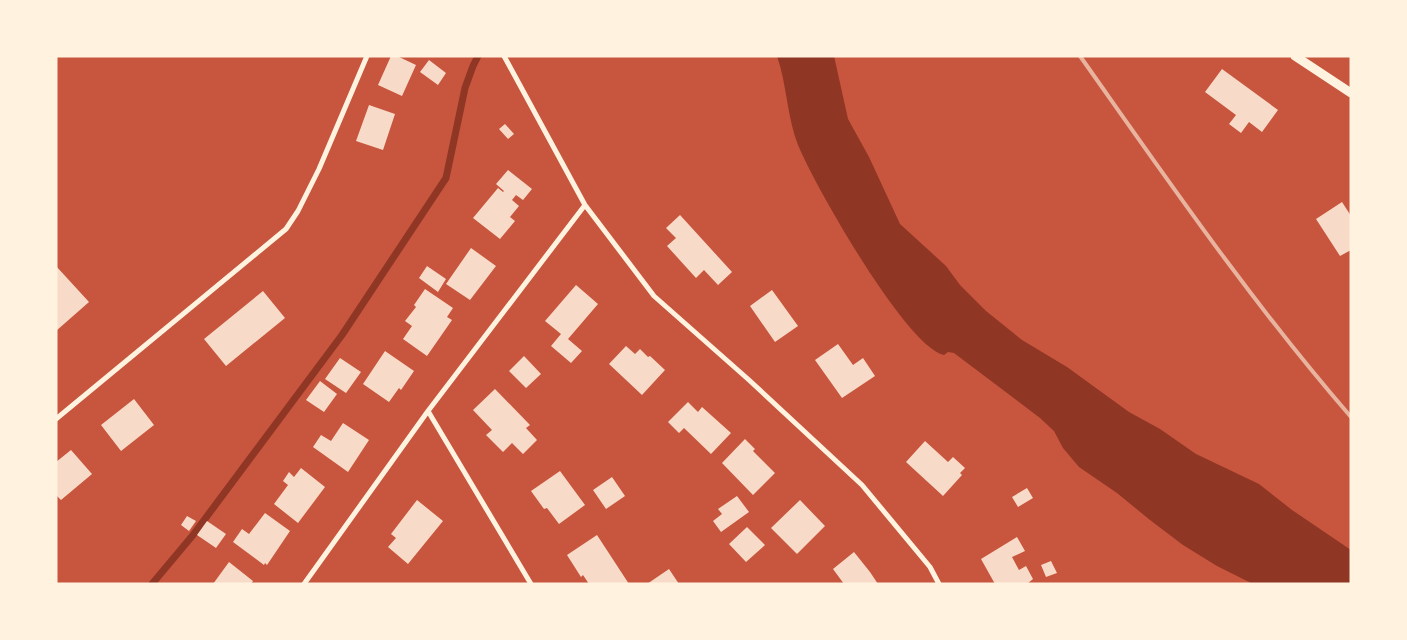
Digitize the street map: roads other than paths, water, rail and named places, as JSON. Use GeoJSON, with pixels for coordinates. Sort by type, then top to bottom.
{"type":"FeatureCollection","features":[{"type":"Feature","properties":{"kind":"street"},"geometry":{"type":"LineString","coordinates":[[56,419],[286,230],[298,211],[319,169],[367,56]]}},
{"type":"Feature","properties":{"kind":"street"},"geometry":{"type":"LineString","coordinates":[[504,56],[585,205],[654,296],[749,380],[862,485],[930,567],[939,584]]}},
{"type":"Feature","properties":{"kind":"street"},"geometry":{"type":"LineString","coordinates":[[1294,56],[1351,93]]}},
{"type":"Feature","properties":{"kind":"street"},"geometry":{"type":"LineString","coordinates":[[304,584],[428,411],[585,205]]}},
{"type":"Feature","properties":{"kind":"street"},"geometry":{"type":"LineString","coordinates":[[428,411],[531,584]]}},
{"type":"Feature","properties":{"kind":"waterway"},"geometry":{"type":"LineString","coordinates":[[152,584],[193,535],[342,335],[446,178],[465,88],[478,56]]}},
{"type":"Feature","properties":{"kind":"railway"},"geometry":{"type":"LineString","coordinates":[[1080,56],[1245,285],[1314,374],[1351,417]]}}]}
